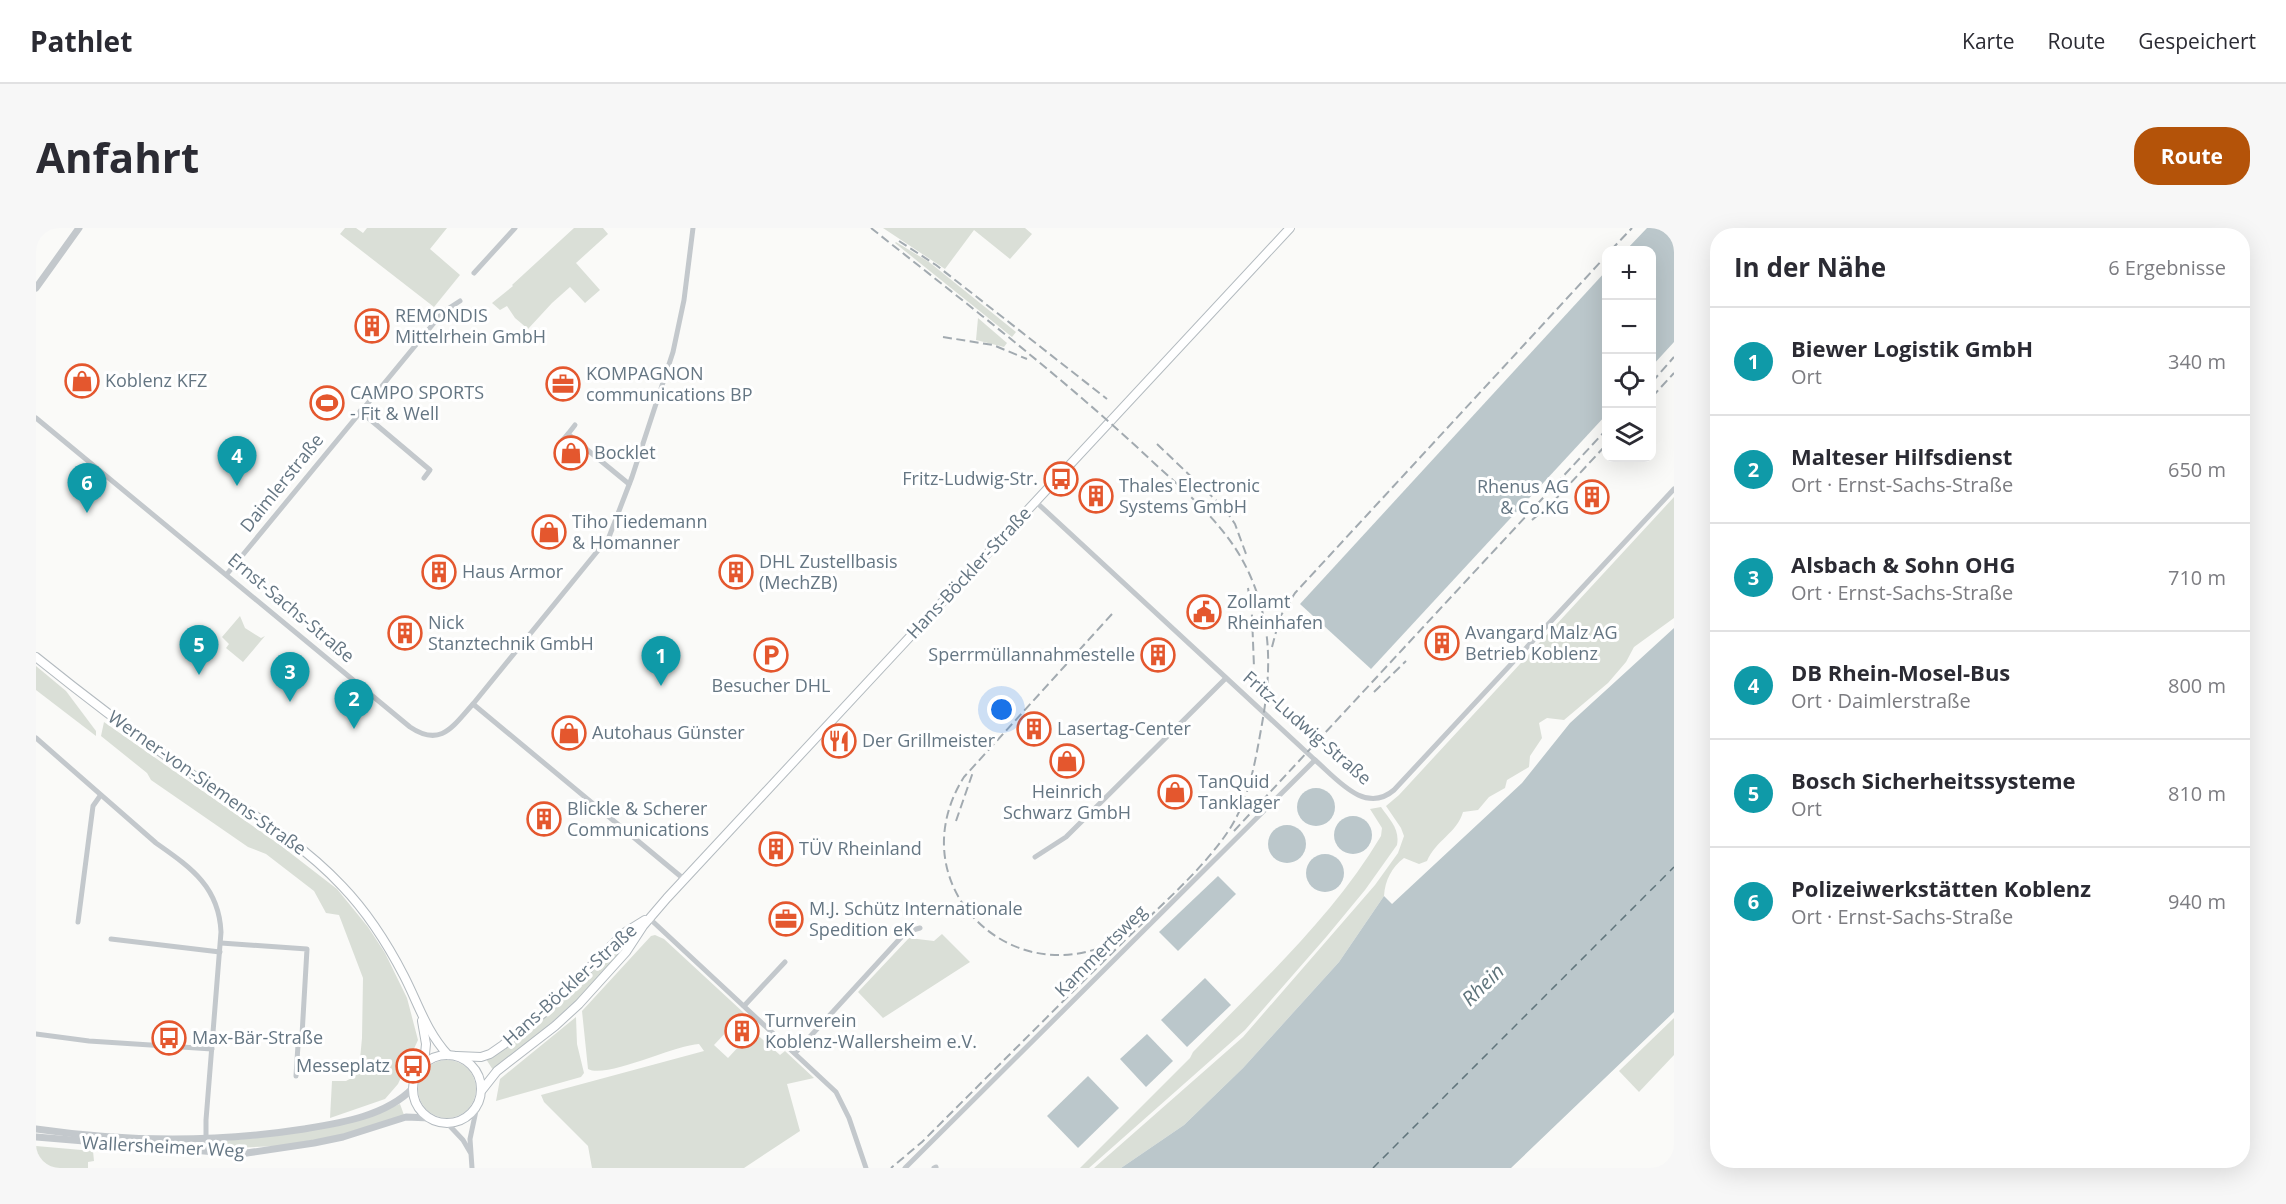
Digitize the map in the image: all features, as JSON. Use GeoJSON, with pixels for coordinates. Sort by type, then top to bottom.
{"type":"FeatureCollection","features":[{"type":"Feature","properties":{"kind":"main road","name":"Hans-Böckler-Straße"},"geometry":{"type":"LineString","coordinates":[[482,1089],[497,1071],[555,1026],[579,1004],[626,952],[649,918],[1290,228]]}},
{"type":"Feature","properties":{"kind":"main road","name":"Werner-von-Siemens-Straße"},"geometry":{"type":"LineString","coordinates":[[36,657],[134,734],[279,831],[326,870],[356,901],[386,944],[433,1038],[452,1055]]}},
{"type":"Feature","properties":{"kind":"main road","name":"Hans-Böckler-Straße"},"geometry":{"type":"LineString","coordinates":[[452,1055],[481,1057],[503,1045],[546,1011],[624,933],[649,918]]}},
{"type":"Feature","properties":{"kind":"main road","name":"Werner-von-Siemens-Straße"},"geometry":{"type":"LineString","coordinates":[[420,1013],[426,1044],[424,1064]]}},
{"type":"Feature","properties":{"kind":"main road"},"geometry":{"type":"LineString","coordinates":[[424,1064],[435,1057],[452,1055],[469,1062],[479,1076],[482,1089],[477,1106],[464,1119],[447,1123]]}},
{"type":"Feature","properties":{"kind":"main road","name":"Wallersheimer Weg"},"geometry":{"type":"LineString","coordinates":[[413,1088],[416,1076],[424,1064]]}},
{"type":"Feature","properties":{"kind":"main road"},"geometry":{"type":"LineString","coordinates":[[413,1088],[418,1106],[430,1118]]}},
{"type":"Feature","properties":{"kind":"main road","name":"Wallersheimer Weg"},"geometry":{"type":"LineString","coordinates":[[430,1118],[447,1123]]}},
{"type":"Feature","properties":{"kind":"street"},"geometry":{"type":"LineString","coordinates":[[36,288],[79,228]]}},
{"type":"Feature","properties":{"kind":"street"},"geometry":{"type":"LineString","coordinates":[[474,273],[515,228]]}},
{"type":"Feature","properties":{"kind":"street","name":"Ernst-Sachs-Straße"},"geometry":{"type":"LineString","coordinates":[[36,418],[418,733],[433,736],[447,732],[609,537],[674,352],[684,300],[693,228]]}},
{"type":"Feature","properties":{"kind":"street","name":"Daimlerstraße"},"geometry":{"type":"LineString","coordinates":[[227,574],[443,312],[460,301]]}},
{"type":"Feature","properties":{"kind":"street"},"geometry":{"type":"LineString","coordinates":[[360,411],[430,470],[424,478]]}},
{"type":"Feature","properties":{"kind":"street"},"geometry":{"type":"LineString","coordinates":[[562,441],[575,425]]}},
{"type":"Feature","properties":{"kind":"street"},"geometry":{"type":"LineString","coordinates":[[568,434],[629,484]]}},
{"type":"Feature","properties":{"kind":"street","name":"Fritz-Ludwig-Straße"},"geometry":{"type":"LineString","coordinates":[[1035,501],[1315,760],[1353,793],[1371,800],[1387,796],[1674,489]]}},
{"type":"Feature","properties":{"kind":"street"},"geometry":{"type":"LineString","coordinates":[[1035,857],[1066,837],[1226,678]]}},
{"type":"Feature","properties":{"kind":"street"},"geometry":{"type":"LineString","coordinates":[[472,704],[685,880]]}},
{"type":"Feature","properties":{"kind":"street"},"geometry":{"type":"LineString","coordinates":[[36,738],[69,765],[100,796],[156,843],[174,855],[206,885],[215,901],[219,912],[220,952],[206,1140],[206,1146],[211,1152]]}},
{"type":"Feature","properties":{"kind":"street","name":"Kammertsweg"},"geometry":{"type":"LineString","coordinates":[[909,1167],[1315,760]]}},
{"type":"Feature","properties":{"kind":"street"},"geometry":{"type":"LineString","coordinates":[[78,922],[93,806],[100,796]]}},
{"type":"Feature","properties":{"kind":"street"},"geometry":{"type":"LineString","coordinates":[[649,918],[836,1092],[849,1118],[866,1168]]}},
{"type":"Feature","properties":{"kind":"street"},"geometry":{"type":"LineString","coordinates":[[795,1053],[906,932],[920,928]]}},
{"type":"Feature","properties":{"kind":"street"},"geometry":{"type":"LineString","coordinates":[[111,939],[220,952]]}},
{"type":"Feature","properties":{"kind":"street"},"geometry":{"type":"LineString","coordinates":[[220,943],[307,949],[302,1035],[298,1045],[296,1076]]}},
{"type":"Feature","properties":{"kind":"street"},"geometry":{"type":"LineString","coordinates":[[744,1006],[785,962]]}},
{"type":"Feature","properties":{"kind":"street"},"geometry":{"type":"LineString","coordinates":[[36,1034],[89,1041],[212,1049]]}},
{"type":"Feature","properties":{"kind":"street","name":"Wallersheimer Weg"},"geometry":{"type":"LineString","coordinates":[[36,1129],[148,1140],[206,1140],[256,1136],[336,1123],[392,1105],[413,1088]]}},
{"type":"Feature","properties":{"kind":"street"},"geometry":{"type":"LineString","coordinates":[[472,1168],[471,1129],[477,1106]]}},
{"type":"Feature","properties":{"kind":"street","name":"Wallersheimer Weg"},"geometry":{"type":"LineString","coordinates":[[36,1137],[240,1154],[343,1137],[406,1117],[430,1118]]}},
{"type":"Feature","properties":{"kind":"street"},"geometry":{"type":"LineString","coordinates":[[447,1123],[463,1140],[470,1153]]}},
{"type":"Feature","properties":{"kind":"shaded area"},"geometry":{"type":"Polygon","coordinates":[[[345,228],[356,228],[363,233],[367,228],[447,228],[430,249],[460,275],[434,307],[340,234],[345,228]]]}},
{"type":"Feature","properties":{"kind":"shaded area"},"geometry":{"type":"Polygon","coordinates":[[[574,228],[603,228],[608,234],[576,263],[600,290],[585,303],[570,287],[528,329],[515,318],[507,306],[500,310],[492,303],[513,286],[574,228]]]}},
{"type":"Feature","properties":{"kind":"shaded area"},"geometry":{"type":"Polygon","coordinates":[[[883,228],[1025,228],[1032,234],[1010,259],[974,230],[945,269],[883,228]]]}},
{"type":"Feature","properties":{"kind":"shaded area"},"geometry":{"type":"Polygon","coordinates":[[[896,242],[929,262],[1016,332],[1012,337],[896,242]]]}},
{"type":"Feature","properties":{"kind":"shaded area"},"geometry":{"type":"Polygon","coordinates":[[[978,318],[1007,343],[1004,347],[976,340],[978,318]]]}},
{"type":"Feature","properties":{"kind":"shaded area"},"geometry":{"type":"Polygon","coordinates":[[[1674,497],[1674,618],[1634,647],[1626,662],[1608,683],[1564,720],[1547,718],[1539,723],[1542,738],[1530,756],[1529,767],[1507,780],[1505,788],[1489,797],[1478,810],[1463,812],[1456,826],[1436,847],[1427,861],[1419,864],[1404,858],[1400,862],[1388,879],[1384,896],[1339,962],[1243,1068],[1184,1125],[1121,1168],[1094,1168],[1243,1037],[1375,885],[1398,853],[1404,836],[1386,806],[1399,795],[1674,497]]]}},
{"type":"Feature","properties":{"kind":"shaded area"},"geometry":{"type":"Polygon","coordinates":[[[240,616],[245,628],[261,638],[265,636],[243,662],[226,648],[229,644],[222,637],[240,616]]]}},
{"type":"Feature","properties":{"kind":"shaded area"},"geometry":{"type":"Polygon","coordinates":[[[36,666],[66,691],[96,731],[96,736],[36,690],[36,666]]]}},
{"type":"Feature","properties":{"kind":"shaded area"},"geometry":{"type":"Polygon","coordinates":[[[104,722],[280,845],[337,889],[368,927],[385,953],[407,998],[418,1040],[398,1084],[385,1099],[330,1118],[332,1081],[346,1081],[355,1076],[359,1070],[362,1038],[363,978],[339,915],[326,913],[314,891],[266,854],[248,847],[151,780],[147,773],[101,736],[104,722]]]}},
{"type":"Feature","properties":{"kind":"shaded area"},"geometry":{"type":"Polygon","coordinates":[[[1381,807],[1396,829],[1397,845],[1365,890],[1327,936],[1245,1030],[1089,1168],[1080,1168],[1190,1058],[1193,1052],[1293,949],[1340,895],[1381,836],[1382,828],[1370,809],[1381,807]]]}},
{"type":"Feature","properties":{"kind":"shaded area"},"geometry":{"type":"Polygon","coordinates":[[[633,931],[635,935],[629,945],[576,1002],[553,1024],[493,1070],[486,1059],[524,1034],[574,988],[622,938],[633,931]]]}},
{"type":"Feature","properties":{"kind":"shaded area"},"geometry":{"type":"Polygon","coordinates":[[[942,934],[970,962],[883,1018],[858,992],[909,938],[934,941],[942,934]]]}},
{"type":"Feature","properties":{"kind":"shaded area"},"geometry":{"type":"Polygon","coordinates":[[[655,935],[664,939],[744,1013],[714,1045],[728,1058],[753,1031],[780,1055],[785,1051],[814,1078],[787,1084],[800,1131],[744,1168],[592,1168],[588,1146],[544,1102],[541,1095],[704,1051],[699,1044],[625,1066],[597,1071],[588,1069],[582,1011],[651,936],[655,935]]]}},
{"type":"Feature","properties":{"kind":"shaded area"},"geometry":{"type":"Polygon","coordinates":[[[576,1017],[577,1044],[584,1073],[581,1077],[496,1101],[500,1079],[576,1017]]]}},
{"type":"Feature","properties":{"kind":"shaded area"},"geometry":{"type":"Polygon","coordinates":[[[1674,1018],[1674,1055],[1639,1092],[1619,1071],[1674,1018]]]}},
{"type":"Feature","properties":{"kind":"shaded area"},"geometry":{"type":"Polygon","coordinates":[[[447,1060],[458,1062],[471,1073],[476,1089],[474,1100],[463,1113],[447,1118],[436,1116],[423,1105],[418,1089],[420,1078],[431,1065],[447,1060]]]}},
{"type":"Feature","properties":{"kind":"shaded area"},"geometry":{"type":"Polygon","coordinates":[[[400,1104],[404,1115],[337,1136],[279,1146],[211,1149],[208,1142],[257,1138],[379,1112],[400,1104]]]}},
{"type":"Feature","properties":{"kind":"shaded area"},"geometry":{"type":"Polygon","coordinates":[[[36,1146],[93,1151],[94,1161],[88,1162],[88,1168],[36,1168],[36,1146]]]}},
{"type":"Feature","properties":{"kind":"water"},"geometry":{"type":"Polygon","coordinates":[[[1647,228],[1674,228],[1674,342],[1656,362],[1656,246],[1630,246],[1647,228]]]}},
{"type":"Feature","properties":{"kind":"water"},"geometry":{"type":"Polygon","coordinates":[[[1602,275],[1602,419],[1371,669],[1300,604],[1602,275]]]}},
{"type":"Feature","properties":{"kind":"water","name":"Rhein"},"geometry":{"type":"Polygon","coordinates":[[[1674,628],[1674,1012],[1511,1168],[1121,1168],[1184,1125],[1243,1068],[1339,962],[1384,896],[1392,904],[1522,783],[1570,723],[1674,628]]]}},
{"type":"Feature","properties":{"kind":"water"},"geometry":{"type":"Polygon","coordinates":[[[1316,788],[1330,793],[1335,807],[1330,821],[1316,826],[1302,821],[1297,807],[1302,793],[1316,788]]]}},
{"type":"Feature","properties":{"kind":"water"},"geometry":{"type":"Polygon","coordinates":[[[1353,816],[1367,821],[1372,835],[1367,849],[1353,854],[1339,849],[1334,835],[1339,821],[1353,816]]]}},
{"type":"Feature","properties":{"kind":"water"},"geometry":{"type":"Polygon","coordinates":[[[1287,825],[1301,830],[1306,844],[1301,858],[1287,863],[1273,858],[1268,844],[1273,830],[1287,825]]]}},
{"type":"Feature","properties":{"kind":"water"},"geometry":{"type":"Polygon","coordinates":[[[1325,854],[1339,859],[1344,873],[1339,887],[1325,892],[1311,887],[1306,873],[1311,859],[1325,854]]]}},
{"type":"Feature","properties":{"kind":"water"},"geometry":{"type":"Polygon","coordinates":[[[1218,876],[1236,894],[1178,951],[1159,932],[1218,876]]]}},
{"type":"Feature","properties":{"kind":"water"},"geometry":{"type":"Polygon","coordinates":[[[1205,978],[1231,1005],[1187,1047],[1161,1020],[1205,978]]]}},
{"type":"Feature","properties":{"kind":"water"},"geometry":{"type":"Polygon","coordinates":[[[1147,1034],[1173,1061],[1146,1087],[1120,1059],[1147,1034]]]}},
{"type":"Feature","properties":{"kind":"water"},"geometry":{"type":"Polygon","coordinates":[[[1088,1076],[1119,1108],[1078,1148],[1047,1116],[1088,1076]]]}},
{"type":"Feature","properties":{"kind":"ferry route"},"geometry":{"type":"LineString","coordinates":[[1373,1168],[1674,867]]}},
{"type":"Feature","properties":{"kind":"railway"},"geometry":{"type":"LineString","coordinates":[[871,228],[1051,372],[1207,513],[1230,541],[1249,573],[1263,613],[1268,653],[1264,714],[1255,761],[1245,798],[1227,833],[1203,863],[1175,892],[922,1142],[891,1168]]}},
{"type":"Feature","properties":{"kind":"railway"},"geometry":{"type":"LineString","coordinates":[[1615,246],[1632,228]]}},
{"type":"Feature","properties":{"kind":"railway"},"geometry":{"type":"LineString","coordinates":[[899,241],[936,265],[1107,399]]}},
{"type":"Feature","properties":{"kind":"railway"},"geometry":{"type":"LineString","coordinates":[[1272,647],[1280,617],[1295,593],[1602,260]]}},
{"type":"Feature","properties":{"kind":"railway"},"geometry":{"type":"LineString","coordinates":[[943,337],[993,345],[1027,359]]}},
{"type":"Feature","properties":{"kind":"railway"},"geometry":{"type":"LineString","coordinates":[[1656,377],[1674,357]]}},
{"type":"Feature","properties":{"kind":"railway"},"geometry":{"type":"LineString","coordinates":[[1656,393],[1674,373]]}},
{"type":"Feature","properties":{"kind":"railway"},"geometry":{"type":"LineString","coordinates":[[1234,831],[1602,434]]}},
{"type":"Feature","properties":{"kind":"railway"},"geometry":{"type":"LineString","coordinates":[[1157,444],[1225,509],[1235,524],[1246,554]]}},
{"type":"Feature","properties":{"kind":"railway"},"geometry":{"type":"LineString","coordinates":[[1532,520],[1552,503],[1602,449]]}},
{"type":"Feature","properties":{"kind":"railway"},"geometry":{"type":"LineString","coordinates":[[1248,588],[1252,616],[1254,667]]}},
{"type":"Feature","properties":{"kind":"railway"},"geometry":{"type":"LineString","coordinates":[[1112,614],[964,777],[947,817],[945,856],[956,891],[977,921],[1006,942],[1042,954],[1081,953],[1121,938]]}},
{"type":"Feature","properties":{"kind":"railway"},"geometry":{"type":"LineString","coordinates":[[1374,692],[1406,661]]}},
{"type":"Feature","properties":{"kind":"railway"},"geometry":{"type":"LineString","coordinates":[[956,821],[973,772]]}},
{"type":"Feature","properties":{"kind":"place","name":"REMONDIS Mittelrhein GmbH"},"geometry":{"type":"Point","coordinates":[372,326]}},
{"type":"Feature","properties":{"kind":"place","name":"Koblenz KFZ"},"geometry":{"type":"Point","coordinates":[82,381]}},
{"type":"Feature","properties":{"kind":"place","name":"KOMPAGNON communications BP"},"geometry":{"type":"Point","coordinates":[563,384]}},
{"type":"Feature","properties":{"kind":"place","name":"CAMPO SPORTS - Fit & Well"},"geometry":{"type":"Point","coordinates":[327,403]}},
{"type":"Feature","properties":{"kind":"place","name":"Bocklet"},"geometry":{"type":"Point","coordinates":[571,453]}},
{"type":"Feature","properties":{"kind":"place","name":"Fritz-Ludwig-Str."},"geometry":{"type":"Point","coordinates":[1061,479]}},
{"type":"Feature","properties":{"kind":"place","name":"DB Rhein-Mosel-Bus"},"geometry":{"type":"Point","coordinates":[237,486]}},
{"type":"Feature","properties":{"kind":"place","name":"Thales Electronic Systems GmbH"},"geometry":{"type":"Point","coordinates":[1096,496]}},
{"type":"Feature","properties":{"kind":"place","name":"Rhenus AG & Co.KG"},"geometry":{"type":"Point","coordinates":[1592,497]}},
{"type":"Feature","properties":{"kind":"place","name":"Polizeiwerkstätten Koblenz"},"geometry":{"type":"Point","coordinates":[87,513]}},
{"type":"Feature","properties":{"kind":"place","name":"Tiho Tiedemann & Homanner"},"geometry":{"type":"Point","coordinates":[549,532]}},
{"type":"Feature","properties":{"kind":"place","name":"Haus Armor"},"geometry":{"type":"Point","coordinates":[439,572]}},
{"type":"Feature","properties":{"kind":"place","name":"DHL Zustellbasis (MechZB)"},"geometry":{"type":"Point","coordinates":[736,572]}},
{"type":"Feature","properties":{"kind":"place","name":"Zollamt Rheinhafen"},"geometry":{"type":"Point","coordinates":[1204,612]}},
{"type":"Feature","properties":{"kind":"place","name":"Nick Stanztechnik GmbH"},"geometry":{"type":"Point","coordinates":[405,633]}},
{"type":"Feature","properties":{"kind":"place","name":"Avangard Malz AG Betrieb Koblenz"},"geometry":{"type":"Point","coordinates":[1442,643]}},
{"type":"Feature","properties":{"kind":"place","name":"Besucher DHL"},"geometry":{"type":"Point","coordinates":[771,655]}},
{"type":"Feature","properties":{"kind":"place","name":"Sperrmüllannahmestelle"},"geometry":{"type":"Point","coordinates":[1158,655]}},
{"type":"Feature","properties":{"kind":"place","name":"Bosch Sicherheitssysteme"},"geometry":{"type":"Point","coordinates":[199,675]}},
{"type":"Feature","properties":{"kind":"place","name":"Biewer Logistik GmbH"},"geometry":{"type":"Point","coordinates":[661,686]}},
{"type":"Feature","properties":{"kind":"place","name":"Alsbach & Sohn OHG"},"geometry":{"type":"Point","coordinates":[290,702]}},
{"type":"Feature","properties":{"kind":"place","name":"Malteser Hilfsdienst"},"geometry":{"type":"Point","coordinates":[354,729]}},
{"type":"Feature","properties":{"kind":"place","name":"Lasertag-Center"},"geometry":{"type":"Point","coordinates":[1034,729]}},
{"type":"Feature","properties":{"kind":"place","name":"Autohaus Günster"},"geometry":{"type":"Point","coordinates":[569,733]}},
{"type":"Feature","properties":{"kind":"place","name":"Der Grillmeister"},"geometry":{"type":"Point","coordinates":[839,741]}},
{"type":"Feature","properties":{"kind":"place","name":"Heinrich Schwarz GmbH"},"geometry":{"type":"Point","coordinates":[1067,761]}},
{"type":"Feature","properties":{"kind":"place","name":"TanQuid Tanklager"},"geometry":{"type":"Point","coordinates":[1175,792]}},
{"type":"Feature","properties":{"kind":"place","name":"Blickle & Scherer Communications"},"geometry":{"type":"Point","coordinates":[544,819]}},
{"type":"Feature","properties":{"kind":"place","name":"TÜV Rheinland"},"geometry":{"type":"Point","coordinates":[776,849]}},
{"type":"Feature","properties":{"kind":"place","name":"M.J. Schütz Internationale Spedition eK"},"geometry":{"type":"Point","coordinates":[786,919]}},
{"type":"Feature","properties":{"kind":"place","name":"Turnverein Koblenz-Wallersheim e.V."},"geometry":{"type":"Point","coordinates":[742,1031]}},
{"type":"Feature","properties":{"kind":"place","name":"Max-Bär-Straße"},"geometry":{"type":"Point","coordinates":[169,1038]}},
{"type":"Feature","properties":{"kind":"place","name":"Messeplatz"},"geometry":{"type":"Point","coordinates":[413,1066]}}]}
